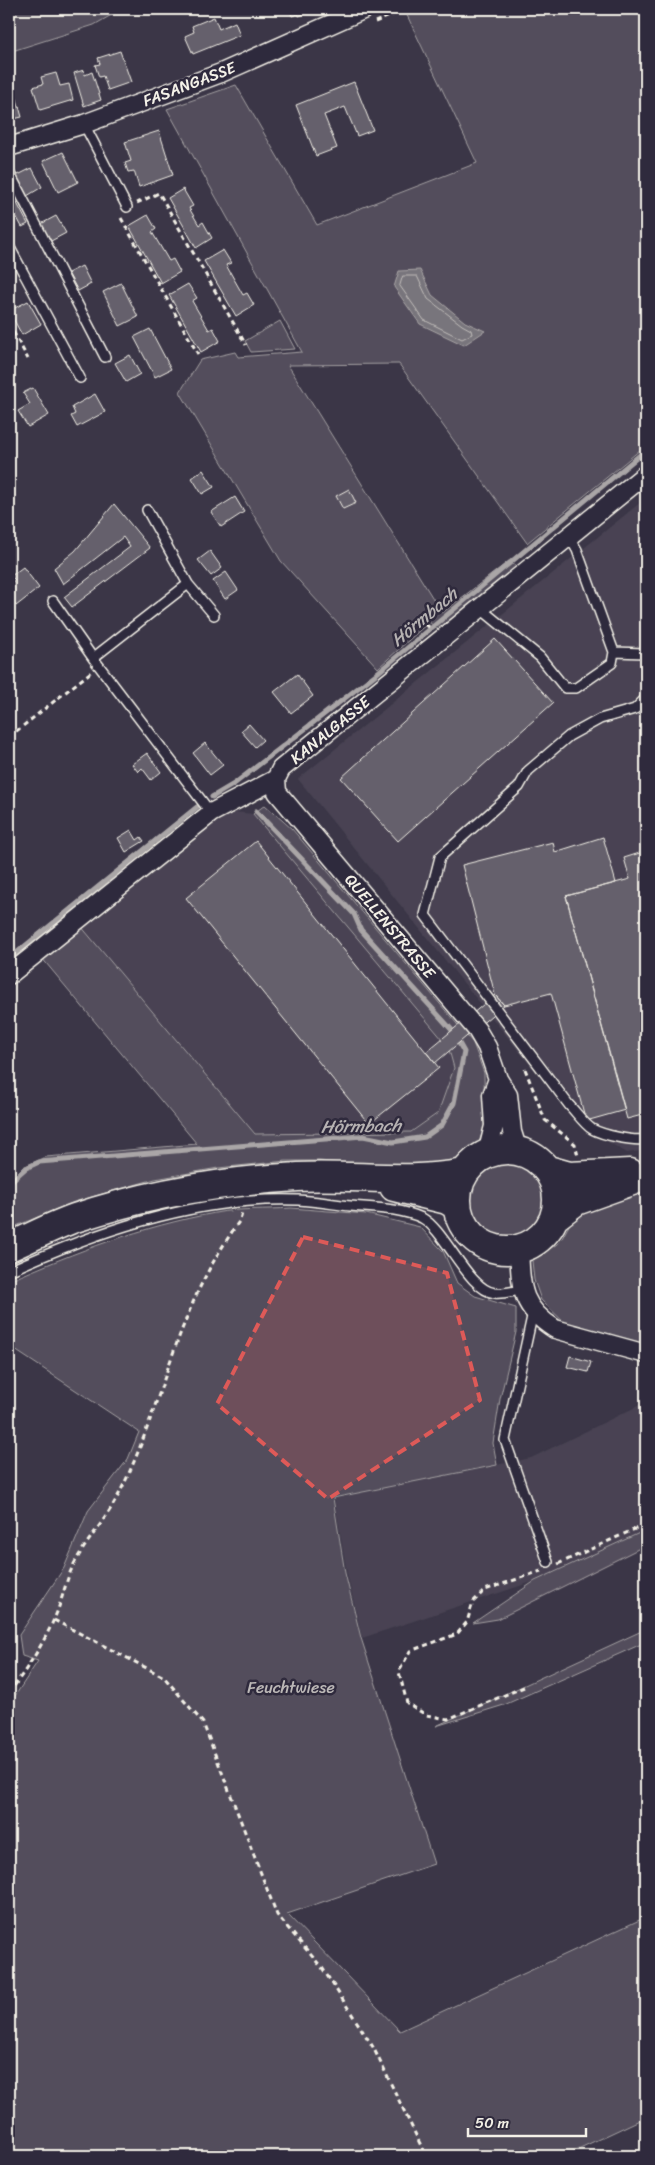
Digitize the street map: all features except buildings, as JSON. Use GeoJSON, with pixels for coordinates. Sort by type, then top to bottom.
{"type":"FeatureCollection","features":[{"type":"Feature","properties":{"kind":"main road"},"geometry":{"type":"LineString","coordinates":[[502,1150],[518,1151],[529,1155],[548,1170],[569,1176],[646,1174],[576,1201],[557,1225],[531,1245],[523,1254],[486,1246],[472,1236],[462,1222],[457,1206],[458,1189],[464,1173],[474,1162],[487,1154],[502,1150]]}},
{"type":"Feature","properties":{"kind":"main road"},"geometry":{"type":"LineString","coordinates":[[548,1170],[554,1181],[557,1193],[557,1225]]}},
{"type":"Feature","properties":{"kind":"main road"},"geometry":{"type":"LineString","coordinates":[[9,1247],[73,1218],[160,1194],[232,1182],[300,1177],[362,1179],[447,1176],[464,1173]]}},
{"type":"Feature","properties":{"kind":"main road"},"geometry":{"type":"LineString","coordinates":[[362,1179],[447,1200],[457,1206]]}},
{"type":"Feature","properties":{"kind":"street","name":"FASANGASSE"},"geometry":{"type":"LineString","coordinates":[[9,148],[84,124],[221,73],[364,9]]}},
{"type":"Feature","properties":{"kind":"street","name":"KANALGASSE"},"geometry":{"type":"LineString","coordinates":[[9,975],[211,813],[276,779],[281,769],[570,538],[646,474]]}},
{"type":"Feature","properties":{"kind":"street","name":"QUELLENSTRASSE"},"geometry":{"type":"LineString","coordinates":[[276,779],[277,792],[477,1030],[487,1047],[498,1078],[508,1095],[512,1132],[518,1151]]}},
{"type":"Feature","properties":{"kind":"street"},"geometry":{"type":"LineString","coordinates":[[487,1154],[494,1126],[492,1095],[498,1078]]}},
{"type":"Feature","properties":{"kind":"street"},"geometry":{"type":"LineString","coordinates":[[523,1254],[521,1290],[534,1312],[543,1322],[555,1329],[646,1354]]}},
{"type":"Feature","properties":{"kind":"lane"},"geometry":{"type":"LineString","coordinates":[[84,124],[127,207]]}},
{"type":"Feature","properties":{"kind":"lane"},"geometry":{"type":"LineString","coordinates":[[9,172],[105,357]]}},
{"type":"Feature","properties":{"kind":"lane"},"geometry":{"type":"LineString","coordinates":[[9,246],[80,378]]}},
{"type":"Feature","properties":{"kind":"lane"},"geometry":{"type":"LineString","coordinates":[[147,510],[188,584],[214,615]]}},
{"type":"Feature","properties":{"kind":"lane"},"geometry":{"type":"LineString","coordinates":[[481,609],[540,657],[565,688],[576,688],[612,663],[614,652],[577,550],[570,538]]}},
{"type":"Feature","properties":{"kind":"lane"},"geometry":{"type":"LineString","coordinates":[[96,661],[188,584]]}},
{"type":"Feature","properties":{"kind":"lane"},"geometry":{"type":"LineString","coordinates":[[53,601],[211,813]]}},
{"type":"Feature","properties":{"kind":"lane"},"geometry":{"type":"LineString","coordinates":[[614,652],[645,652]]}},
{"type":"Feature","properties":{"kind":"lane"},"geometry":{"type":"LineString","coordinates":[[646,698],[635,709],[600,719],[569,736],[528,771],[519,787],[440,857],[425,915],[570,1105],[592,1128],[639,1141],[646,1138]]}},
{"type":"Feature","properties":{"kind":"lane"},"geometry":{"type":"LineString","coordinates":[[9,1271],[52,1251],[125,1226],[193,1210],[245,1202],[298,1200],[396,1211],[423,1219],[438,1234],[476,1283],[493,1293],[521,1290]]}},
{"type":"Feature","properties":{"kind":"lane"},"geometry":{"type":"LineString","coordinates":[[534,1312],[505,1440],[548,1566]]}},
{"type":"Feature","properties":{"kind":"path"},"geometry":{"type":"LineString","coordinates":[[198,354],[120,217],[127,207],[159,193],[246,345]]}},
{"type":"Feature","properties":{"kind":"path"},"geometry":{"type":"LineString","coordinates":[[9,324],[28,359]]}},
{"type":"Feature","properties":{"kind":"path"},"geometry":{"type":"LineString","coordinates":[[9,737],[96,661]]}},
{"type":"Feature","properties":{"kind":"path"},"geometry":{"type":"LineString","coordinates":[[9,1693],[27,1669],[54,1620],[72,1568],[85,1544],[102,1523],[120,1492],[154,1411],[188,1313],[208,1270],[240,1220],[245,1202]]}},
{"type":"Feature","properties":{"kind":"path"},"geometry":{"type":"LineString","coordinates":[[523,1254],[543,1251],[557,1225]]}},
{"type":"Feature","properties":{"kind":"path"},"geometry":{"type":"LineString","coordinates":[[524,1687],[448,1719],[426,1715],[407,1703],[399,1672],[410,1651],[456,1634],[467,1622],[473,1602],[485,1590],[548,1566],[646,1524]]}},
{"type":"Feature","properties":{"kind":"path"},"geometry":{"type":"LineString","coordinates":[[54,1620],[164,1677],[203,1723],[277,1915],[323,1969],[368,2039],[426,2156]]}},
{"type":"Feature","properties":{"kind":"highlighted area"},"geometry":{"type":"Polygon","coordinates":[[[303,1237],[447,1273],[480,1400],[328,1499],[217,1404],[303,1237]]]}},
{"type":"Feature","properties":{"kind":"shaded area"},"geometry":{"type":"Polygon","coordinates":[[[646,498],[646,1150],[627,1153],[593,1133],[536,1072],[298,779],[646,498]]]}},
{"type":"Feature","properties":{"kind":"shaded area"},"geometry":{"type":"Polygon","coordinates":[[[225,811],[253,814],[448,1046],[454,1068],[438,1113],[411,1132],[255,1134],[80,925],[225,811]]]}},
{"type":"Feature","properties":{"kind":"shaded area"},"geometry":{"type":"Polygon","coordinates":[[[646,1402],[646,1530],[535,1581],[362,1638],[347,1574],[334,1498],[531,1458],[646,1402]]]}},
{"type":"Feature","properties":{"kind":"green space"},"geometry":{"type":"Polygon","coordinates":[[[9,9],[122,9],[94,25],[9,52],[9,9]]]}},
{"type":"Feature","properties":{"kind":"green space"},"geometry":{"type":"Polygon","coordinates":[[[411,9],[646,9],[646,445],[527,543],[399,364],[288,365],[442,613],[509,561],[517,567],[440,631],[429,622],[378,668],[281,561],[180,392],[200,360],[235,352],[238,357],[302,352],[167,109],[236,85],[317,225],[477,163],[405,11],[411,9]]]}},
{"type":"Feature","properties":{"kind":"green space"},"geometry":{"type":"Polygon","coordinates":[[[280,321],[295,349],[251,352],[245,341],[280,321]]]}},
{"type":"Feature","properties":{"kind":"green space"},"geometry":{"type":"Polygon","coordinates":[[[265,805],[292,829],[473,1043],[484,1073],[485,1125],[479,1142],[454,1162],[429,1170],[319,1161],[286,1161],[218,1168],[155,1179],[74,1202],[9,1229],[9,1181],[23,1167],[46,1157],[197,1144],[41,957],[80,925],[255,1134],[411,1132],[438,1113],[454,1068],[448,1046],[253,814],[265,805]]]}},
{"type":"Feature","properties":{"kind":"green space"},"geometry":{"type":"Polygon","coordinates":[[[500,1160],[516,1160],[530,1166],[541,1177],[547,1191],[547,1207],[541,1221],[530,1232],[516,1238],[500,1238],[486,1232],[475,1221],[469,1207],[469,1191],[475,1177],[486,1166],[500,1160]]]}},
{"type":"Feature","properties":{"kind":"green space"},"geometry":{"type":"Polygon","coordinates":[[[646,1193],[646,1349],[572,1330],[541,1300],[534,1280],[532,1261],[560,1242],[574,1216],[590,1205],[646,1193]]]}},
{"type":"Feature","properties":{"kind":"green space","name":"Feuchtwiese"},"geometry":{"type":"Polygon","coordinates":[[[291,1208],[366,1214],[420,1227],[443,1251],[457,1283],[475,1296],[516,1308],[516,1332],[500,1399],[493,1443],[497,1465],[333,1498],[345,1573],[361,1638],[434,1864],[287,1914],[400,2031],[646,1917],[646,2117],[563,2156],[9,2156],[9,1705],[38,1661],[22,1656],[19,1635],[64,1568],[88,1511],[128,1459],[139,1432],[9,1346],[9,1281],[84,1250],[188,1218],[224,1211],[291,1208]]]}},
{"type":"Feature","properties":{"kind":"green space"},"geometry":{"type":"Polygon","coordinates":[[[646,1530],[646,1545],[498,1619],[473,1623],[535,1581],[646,1530]]]}},
{"type":"Feature","properties":{"kind":"green space"},"geometry":{"type":"Polygon","coordinates":[[[646,1629],[646,1642],[504,1705],[436,1726],[646,1629]]]}},
{"type":"Feature","properties":{"kind":"water"},"geometry":{"type":"Polygon","coordinates":[[[420,270],[432,295],[465,322],[485,331],[464,345],[420,324],[394,287],[399,271],[420,270]]]}},
{"type":"Feature","properties":{"kind":"waterway","name":"Hörmbach"},"geometry":{"type":"LineString","coordinates":[[212,797],[234,784],[376,674],[646,450]]}},
{"type":"Feature","properties":{"kind":"waterway","name":"Hörmbach"},"geometry":{"type":"LineString","coordinates":[[9,959],[197,807]]}},
{"type":"Feature","properties":{"kind":"waterway","name":"Hörmbach"},"geometry":{"type":"LineString","coordinates":[[9,1183],[26,1168],[39,1162],[363,1136],[393,1142],[425,1137],[442,1125],[454,1103],[464,1052],[451,1029],[361,930],[354,914],[256,811]]}}]}
